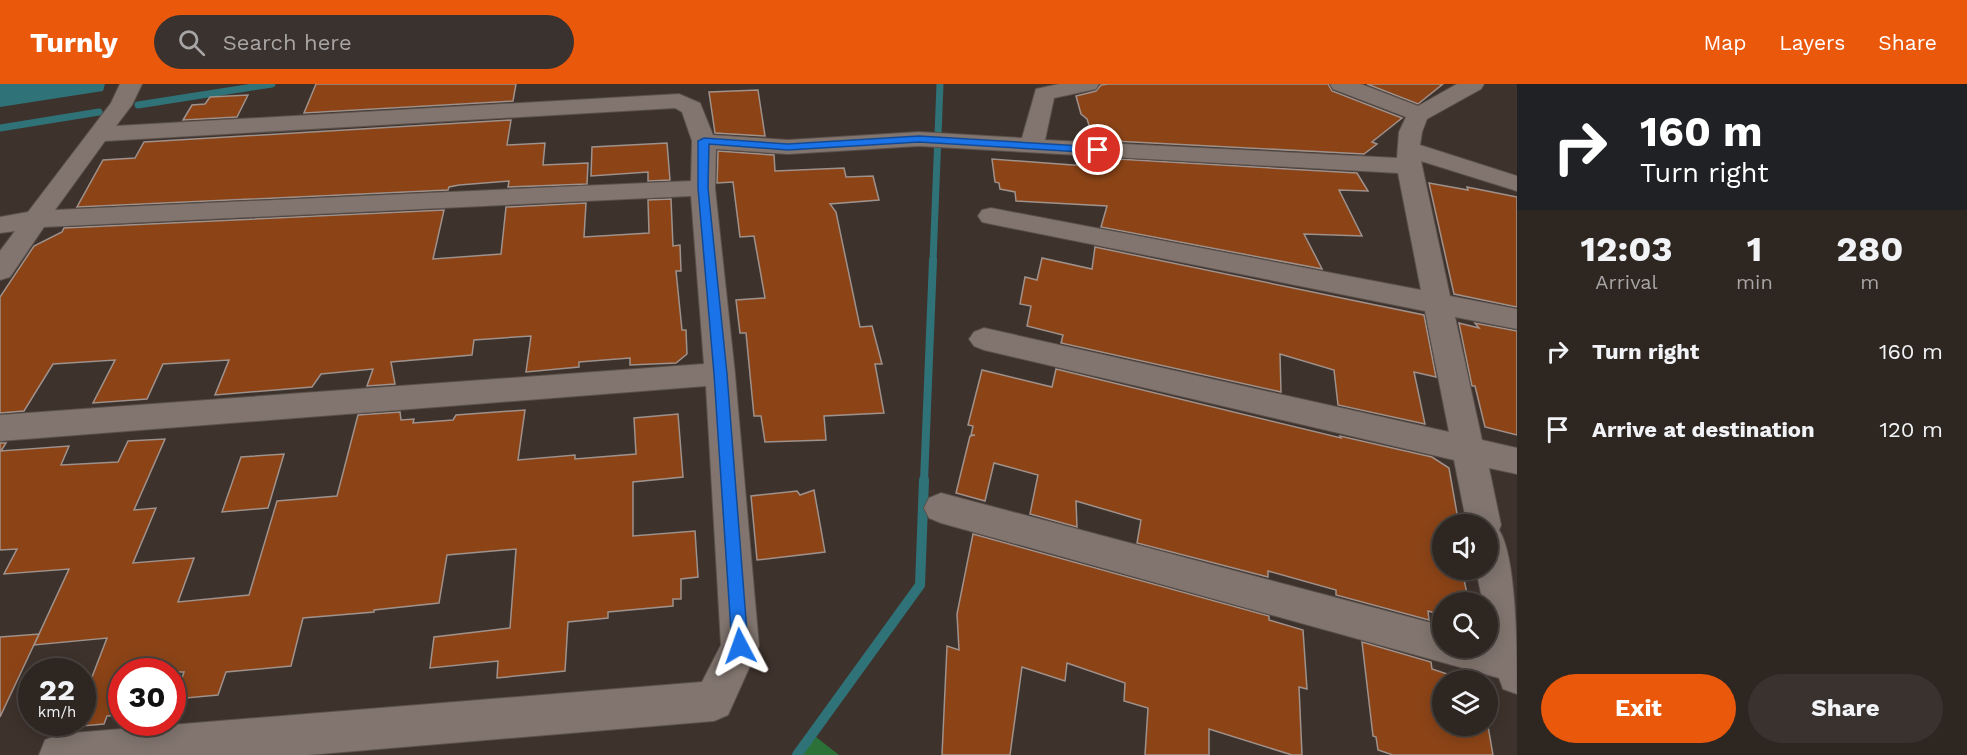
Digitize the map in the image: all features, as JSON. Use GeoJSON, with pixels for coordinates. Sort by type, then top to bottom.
{"type":"FeatureCollection","features":[{"type":"Feature","properties":{"kind":"street"},"geometry":{"type":"LineString","coordinates":[[0,271],[35,219],[121,105],[131,84]]}},
{"type":"Feature","properties":{"kind":"street"},"geometry":{"type":"LineString","coordinates":[[1032,146],[1044,94],[1088,84]]}},
{"type":"Feature","properties":{"kind":"street"},"geometry":{"type":"LineString","coordinates":[[1341,84],[1419,114]]}},
{"type":"Feature","properties":{"kind":"street"},"geometry":{"type":"LineString","coordinates":[[1473,84],[1419,114],[1413,120],[1408,157],[1436,303],[1482,514]]}},
{"type":"Feature","properties":{"kind":"street"},"geometry":{"type":"LineString","coordinates":[[60,755],[714,701],[740,646],[720,374],[703,188],[704,141],[692,108],[679,101],[99,134]]}},
{"type":"Feature","properties":{"kind":"street"},"geometry":{"type":"LineString","coordinates":[[704,141],[788,147],[919,139],[1219,158],[1408,157],[1517,184]]}},
{"type":"Feature","properties":{"kind":"street"},"geometry":{"type":"LineString","coordinates":[[0,225],[35,219],[703,188]]}},
{"type":"Feature","properties":{"kind":"street"},"geometry":{"type":"LineString","coordinates":[[991,216],[1517,319]]}},
{"type":"Feature","properties":{"kind":"street"},"geometry":{"type":"LineString","coordinates":[[984,339],[1517,461]]}},
{"type":"Feature","properties":{"kind":"street"},"geometry":{"type":"LineString","coordinates":[[0,428],[720,374]]}},
{"type":"Feature","properties":{"kind":"street"},"geometry":{"type":"LineString","coordinates":[[941,508],[1432,641]]}},
{"type":"Feature","properties":{"kind":"street"},"geometry":{"type":"LineString","coordinates":[[1497,580],[1516,667]]}},
{"type":"Feature","properties":{"kind":"street"},"geometry":{"type":"LineString","coordinates":[[1489,658],[1516,667]]}},
{"type":"Feature","properties":{"kind":"green space"},"geometry":{"type":"Polygon","coordinates":[[[811,733],[839,755],[795,755],[811,733]]]}},
{"type":"Feature","properties":{"kind":"water"},"geometry":{"type":"Polygon","coordinates":[[[0,84],[105,84],[103,91],[0,107],[0,84]]]}},
{"type":"Feature","properties":{"kind":"building"},"geometry":{"type":"Polygon","coordinates":[[[316,84],[516,84],[513,101],[304,113],[316,84]]]}},
{"type":"Feature","properties":{"kind":"building"},"geometry":{"type":"Polygon","coordinates":[[[1328,84],[1332,91],[1402,118],[1372,142],[1377,144],[1364,154],[1094,140],[1087,119],[1081,114],[1076,96],[1096,91],[1101,85],[1328,84]]]}},
{"type":"Feature","properties":{"kind":"building"},"geometry":{"type":"Polygon","coordinates":[[[1367,84],[1443,84],[1418,104],[1367,84]]]}},
{"type":"Feature","properties":{"kind":"building"},"geometry":{"type":"Polygon","coordinates":[[[758,90],[765,136],[715,133],[709,92],[758,90]]]}},
{"type":"Feature","properties":{"kind":"building"},"geometry":{"type":"Polygon","coordinates":[[[248,95],[237,117],[183,120],[192,105],[205,104],[210,97],[248,95]]]}},
{"type":"Feature","properties":{"kind":"building"},"geometry":{"type":"Polygon","coordinates":[[[511,120],[507,145],[545,143],[543,165],[588,163],[587,184],[508,187],[509,181],[459,185],[449,187],[448,190],[77,207],[103,160],[135,158],[144,142],[511,120]]]}},
{"type":"Feature","properties":{"kind":"building"},"geometry":{"type":"Polygon","coordinates":[[[667,143],[670,180],[648,181],[648,172],[591,176],[592,147],[667,143]]]}},
{"type":"Feature","properties":{"kind":"building"},"geometry":{"type":"Polygon","coordinates":[[[718,151],[774,155],[775,171],[844,168],[846,177],[873,176],[879,200],[830,204],[836,212],[860,327],[872,326],[882,364],[875,364],[884,413],[824,416],[826,440],[765,442],[761,416],[754,416],[746,333],[740,333],[736,300],[765,298],[754,236],[740,237],[733,182],[717,183],[718,151]]]}},
{"type":"Feature","properties":{"kind":"building"},"geometry":{"type":"Polygon","coordinates":[[[1100,158],[1357,173],[1368,191],[1339,190],[1362,236],[1304,234],[1322,269],[1101,227],[1107,206],[1016,201],[1015,192],[1000,189],[999,183],[995,182],[992,159],[1102,165],[1100,158]]]}},
{"type":"Feature","properties":{"kind":"building"},"geometry":{"type":"Polygon","coordinates":[[[1429,183],[1468,190],[1467,187],[1517,197],[1517,307],[1454,294],[1429,183]]]}},
{"type":"Feature","properties":{"kind":"building"},"geometry":{"type":"Polygon","coordinates":[[[671,199],[673,246],[680,245],[681,271],[676,271],[682,330],[686,330],[687,354],[676,363],[630,365],[630,358],[579,362],[579,367],[526,372],[531,336],[474,340],[472,355],[391,362],[395,384],[367,386],[373,369],[321,374],[312,387],[215,395],[229,360],[163,364],[147,399],[93,403],[115,360],[53,364],[24,411],[0,413],[0,297],[34,246],[62,232],[64,228],[444,210],[433,259],[501,254],[506,207],[586,203],[584,237],[649,233],[648,200],[671,199]]]}},
{"type":"Feature","properties":{"kind":"building"},"geometry":{"type":"Polygon","coordinates":[[[1095,247],[1424,315],[1436,377],[1414,372],[1425,424],[1338,405],[1334,370],[1280,354],[1281,392],[1061,343],[1063,335],[1027,326],[1031,306],[1020,304],[1025,277],[1037,280],[1042,258],[1092,269],[1095,247]]]}},
{"type":"Feature","properties":{"kind":"building"},"geometry":{"type":"Polygon","coordinates":[[[1459,323],[1479,328],[1475,323],[1517,331],[1517,435],[1485,427],[1475,386],[1472,386],[1459,323]]]}},
{"type":"Feature","properties":{"kind":"building"},"geometry":{"type":"Polygon","coordinates":[[[1056,369],[1341,438],[1340,436],[1432,457],[1449,468],[1457,514],[1432,514],[1432,580],[1464,580],[1467,592],[1432,592],[1432,612],[1428,611],[1429,620],[1336,595],[1336,590],[1268,571],[1268,577],[1137,543],[1141,520],[1076,501],[1077,527],[1030,514],[1038,475],[994,463],[985,501],[956,493],[970,436],[975,435],[971,435],[973,426],[968,425],[982,370],[1052,387],[1056,369]]]}},
{"type":"Feature","properties":{"kind":"building"},"geometry":{"type":"Polygon","coordinates":[[[525,410],[518,460],[575,455],[575,459],[636,454],[634,418],[678,414],[683,477],[633,482],[633,536],[695,531],[698,577],[681,579],[681,599],[673,599],[673,606],[608,612],[608,618],[568,622],[565,671],[497,678],[498,661],[430,668],[434,637],[510,628],[516,549],[447,555],[439,603],[374,610],[374,612],[303,618],[291,666],[226,672],[218,695],[186,698],[186,658],[108,658],[108,716],[104,724],[96,725],[96,667],[107,638],[34,645],[69,569],[4,574],[17,549],[0,550],[0,443],[6,443],[1,451],[69,446],[61,465],[118,462],[128,441],[165,439],[134,510],[156,508],[133,563],[194,558],[178,602],[249,595],[277,501],[337,496],[358,415],[400,412],[401,420],[414,419],[413,423],[453,420],[456,415],[525,410]]]}},
{"type":"Feature","properties":{"kind":"building"},"geometry":{"type":"Polygon","coordinates":[[[284,454],[268,508],[222,512],[241,457],[284,454]]]}},
{"type":"Feature","properties":{"kind":"building"},"geometry":{"type":"Polygon","coordinates":[[[814,490],[825,552],[757,560],[751,496],[797,491],[800,495],[814,490]]]}},
{"type":"Feature","properties":{"kind":"building"},"geometry":{"type":"Polygon","coordinates":[[[973,534],[1269,616],[1269,620],[1303,630],[1307,689],[1299,687],[1302,755],[1292,755],[1209,729],[1209,755],[1145,755],[1148,708],[1124,701],[1125,683],[1067,663],[1065,681],[1022,667],[1010,755],[942,755],[947,646],[959,650],[957,614],[973,534]]]}},
{"type":"Feature","properties":{"kind":"building"},"geometry":{"type":"Polygon","coordinates":[[[39,634],[28,658],[18,658],[18,679],[0,717],[0,637],[39,634]]]}},
{"type":"Feature","properties":{"kind":"building"},"geometry":{"type":"Polygon","coordinates":[[[1362,642],[1431,662],[1432,669],[1435,670],[1432,670],[1432,736],[1490,736],[1493,755],[1393,755],[1378,750],[1376,737],[1373,736],[1362,642]]]}},
{"type":"Feature","properties":{"kind":"waterway"},"geometry":{"type":"LineString","coordinates":[[138,105],[272,84]]}},
{"type":"Feature","properties":{"kind":"waterway"},"geometry":{"type":"LineString","coordinates":[[933,261],[940,84]]}},
{"type":"Feature","properties":{"kind":"waterway"},"geometry":{"type":"LineString","coordinates":[[0,128],[99,112]]}},
{"type":"Feature","properties":{"kind":"waterway"},"geometry":{"type":"LineString","coordinates":[[924,481],[933,260]]}},
{"type":"Feature","properties":{"kind":"waterway"},"geometry":{"type":"LineString","coordinates":[[797,755],[920,585],[924,480]]}},
{"type":"Feature","properties":{"kind":"route"},"geometry":{"type":"LineString","coordinates":[[740,646],[720,374],[703,188],[704,141],[788,147],[919,139],[1098,150]]}}]}
